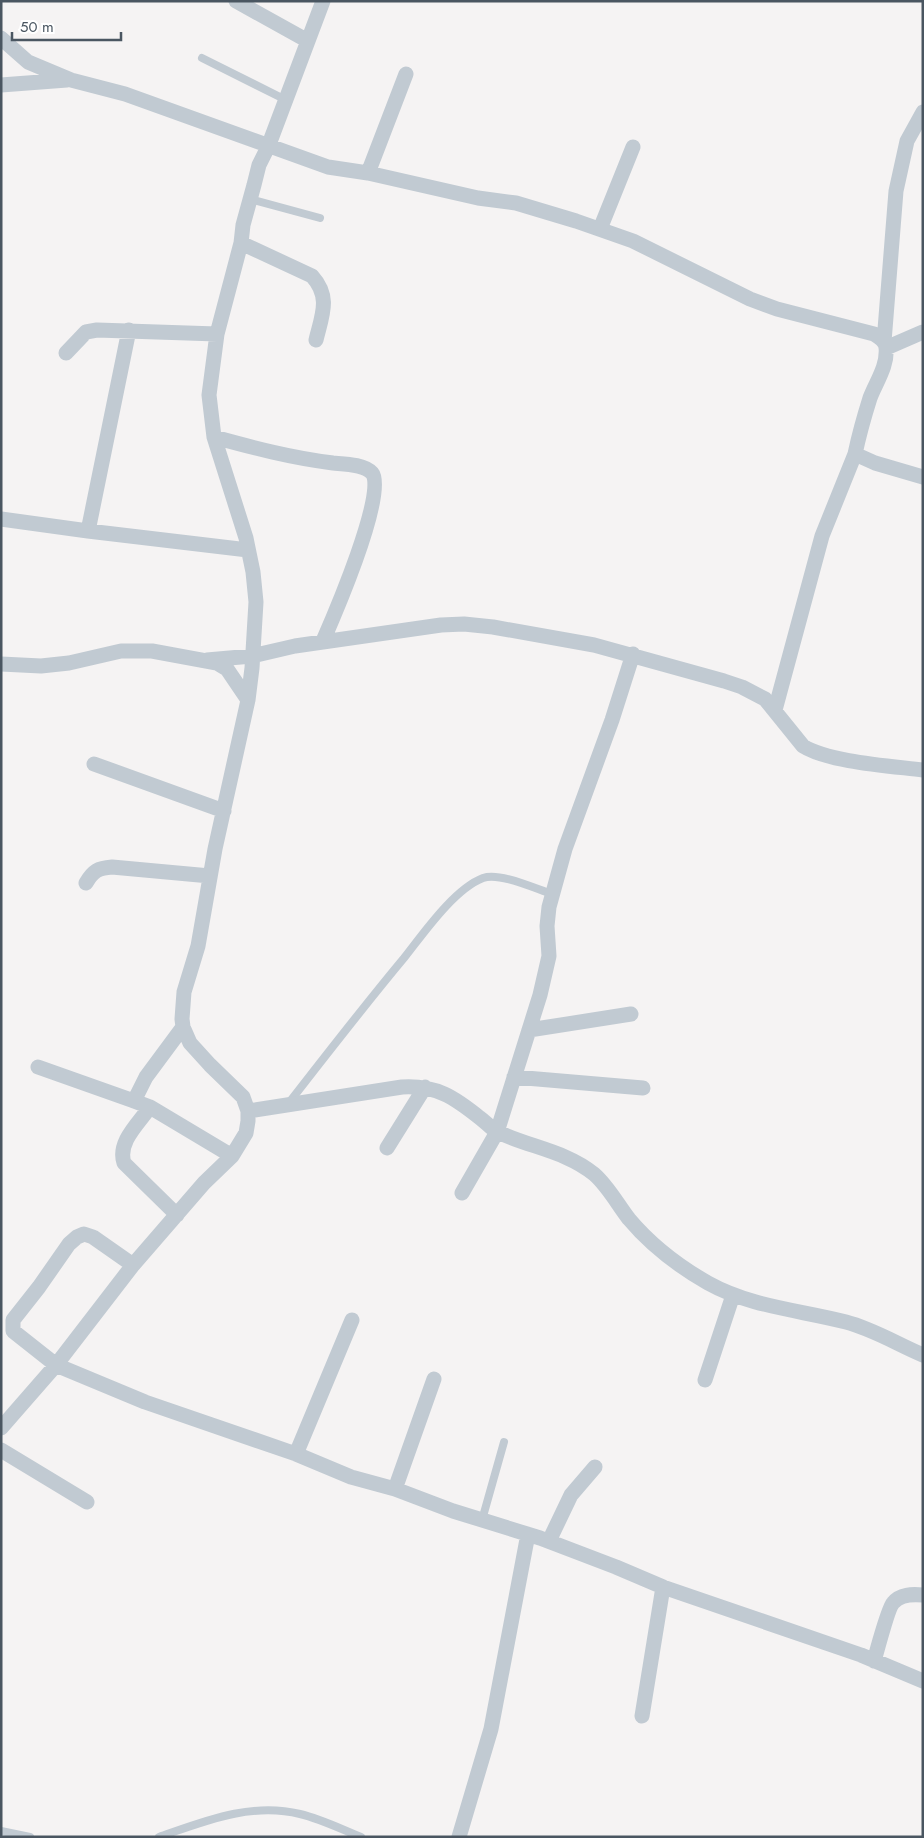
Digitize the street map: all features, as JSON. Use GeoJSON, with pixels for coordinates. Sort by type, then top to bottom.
{"type":"FeatureCollection","features":[{"type":"Feature","properties":{"kind":"street"},"geometry":{"type":"LineString","coordinates":[[236,1],[308,41]]}},
{"type":"Feature","properties":{"kind":"street"},"geometry":{"type":"LineString","coordinates":[[1,1428],[56,1366],[133,1265],[204,1183],[232,1156],[246,1133],[248,1111],[243,1097],[190,1043],[182,1027],[184,992],[198,946],[210,876],[248,700],[256,602],[248,550],[214,437],[209,395],[216,334],[241,243],[243,225],[259,165],[268,147],[323,1]]}},
{"type":"Feature","properties":{"kind":"street"},"geometry":{"type":"LineString","coordinates":[[1,38],[28,62],[71,80],[125,94],[328,167],[368,173],[478,198],[516,203],[600,229],[633,241],[750,299],[777,309],[864,330],[874,334],[885,345]]}},
{"type":"Feature","properties":{"kind":"street"},"geometry":{"type":"LineString","coordinates":[[368,173],[406,74]]}},
{"type":"Feature","properties":{"kind":"street"},"geometry":{"type":"LineString","coordinates":[[1,85],[71,80]]}},
{"type":"Feature","properties":{"kind":"street"},"geometry":{"type":"LineString","coordinates":[[775,710],[822,536],[855,454],[870,398],[882,373],[896,191],[907,141],[923,112]]}},
{"type":"Feature","properties":{"kind":"street"},"geometry":{"type":"LineString","coordinates":[[600,229],[633,147]]}},
{"type":"Feature","properties":{"kind":"street"},"geometry":{"type":"LineString","coordinates":[[241,243],[312,276],[320,284],[325,301],[316,340]]}},
{"type":"Feature","properties":{"kind":"street"},"geometry":{"type":"LineString","coordinates":[[66,353],[86,332],[97,330],[216,334]]}},
{"type":"Feature","properties":{"kind":"street"},"geometry":{"type":"LineString","coordinates":[[88,531],[129,330]]}},
{"type":"Feature","properties":{"kind":"street"},"geometry":{"type":"LineString","coordinates":[[885,345],[923,332]]}},
{"type":"Feature","properties":{"kind":"street"},"geometry":{"type":"LineString","coordinates":[[214,437],[282,455],[351,465],[368,470],[373,474],[376,481],[376,491],[363,537],[345,590],[322,641]]}},
{"type":"Feature","properties":{"kind":"street"},"geometry":{"type":"LineString","coordinates":[[855,454],[875,463],[923,477]]}},
{"type":"Feature","properties":{"kind":"street"},"geometry":{"type":"LineString","coordinates":[[1,519],[248,550]]}},
{"type":"Feature","properties":{"kind":"street"},"geometry":{"type":"LineString","coordinates":[[207,660],[252,656],[322,641],[434,626],[464,624],[493,627],[633,654],[742,687],[765,699],[802,746],[810,751],[860,762],[923,770]]}},
{"type":"Feature","properties":{"kind":"street"},"geometry":{"type":"LineString","coordinates":[[1,664],[41,666],[69,663],[121,651],[152,651],[217,663],[227,669],[248,700]]}},
{"type":"Feature","properties":{"kind":"street"},"geometry":{"type":"LineString","coordinates":[[462,1193],[497,1132],[540,995],[550,956],[547,926],[552,894],[565,849],[612,720],[633,654]]}},
{"type":"Feature","properties":{"kind":"street"},"geometry":{"type":"LineString","coordinates":[[94,764],[224,811]]}},
{"type":"Feature","properties":{"kind":"street"},"geometry":{"type":"LineString","coordinates":[[86,883],[92,873],[100,868],[112,867],[210,876]]}},
{"type":"Feature","properties":{"kind":"street"},"geometry":{"type":"LineString","coordinates":[[529,1030],[631,1014]]}},
{"type":"Feature","properties":{"kind":"street"},"geometry":{"type":"LineString","coordinates":[[134,1102],[146,1077],[182,1027]]}},
{"type":"Feature","properties":{"kind":"street"},"geometry":{"type":"LineString","coordinates":[[38,1067],[150,1107],[232,1156]]}},
{"type":"Feature","properties":{"kind":"street"},"geometry":{"type":"LineString","coordinates":[[514,1077],[643,1088]]}},
{"type":"Feature","properties":{"kind":"street"},"geometry":{"type":"LineString","coordinates":[[248,1111],[402,1087],[425,1087],[436,1090],[456,1100],[497,1132],[542,1147],[584,1167],[596,1175],[631,1221],[678,1264],[708,1283],[733,1295],[787,1310],[847,1322],[870,1330],[923,1355]]}},
{"type":"Feature","properties":{"kind":"street"},"geometry":{"type":"LineString","coordinates":[[387,1148],[425,1087]]}},
{"type":"Feature","properties":{"kind":"street"},"geometry":{"type":"LineString","coordinates":[[150,1107],[125,1141],[121,1156],[124,1163],[177,1215]]}},
{"type":"Feature","properties":{"kind":"street"},"geometry":{"type":"LineString","coordinates":[[133,1265],[93,1237],[84,1234],[77,1237],[69,1244],[40,1287],[13,1320],[13,1331],[56,1366],[145,1402],[296,1454],[351,1477],[395,1489],[453,1511],[549,1541],[663,1587],[874,1661],[923,1681]]}},
{"type":"Feature","properties":{"kind":"street"},"geometry":{"type":"LineString","coordinates":[[705,1380],[733,1295]]}},
{"type":"Feature","properties":{"kind":"street"},"geometry":{"type":"LineString","coordinates":[[296,1454],[352,1320]]}},
{"type":"Feature","properties":{"kind":"street"},"geometry":{"type":"LineString","coordinates":[[395,1489],[434,1379]]}},
{"type":"Feature","properties":{"kind":"street"},"geometry":{"type":"LineString","coordinates":[[1,1450],[86,1502]]}},
{"type":"Feature","properties":{"kind":"street"},"geometry":{"type":"LineString","coordinates":[[549,1541],[571,1495],[595,1467]]}},
{"type":"Feature","properties":{"kind":"street"},"geometry":{"type":"LineString","coordinates":[[459,1837],[491,1729],[528,1534]]}},
{"type":"Feature","properties":{"kind":"street"},"geometry":{"type":"LineString","coordinates":[[642,1716],[663,1587]]}},
{"type":"Feature","properties":{"kind":"street"},"geometry":{"type":"LineString","coordinates":[[874,1661],[891,1604],[901,1597],[912,1594],[923,1596]]}},
{"type":"Feature","properties":{"kind":"lane"},"geometry":{"type":"LineString","coordinates":[[202,58],[286,100]]}},
{"type":"Feature","properties":{"kind":"lane"},"geometry":{"type":"LineString","coordinates":[[250,199],[320,218]]}},
{"type":"Feature","properties":{"kind":"lane"},"geometry":{"type":"LineString","coordinates":[[288,1104],[445,907],[468,887],[484,877],[497,876],[552,894]]}},
{"type":"Feature","properties":{"kind":"lane"},"geometry":{"type":"LineString","coordinates":[[482,1520],[504,1442]]}},
{"type":"Feature","properties":{"kind":"lane"},"geometry":{"type":"LineString","coordinates":[[159,1837],[246,1810],[270,1810],[301,1814],[361,1837]]}},
{"type":"Feature","properties":{"kind":"lane"},"geometry":{"type":"LineString","coordinates":[[1,1831],[30,1837]]}}]}
